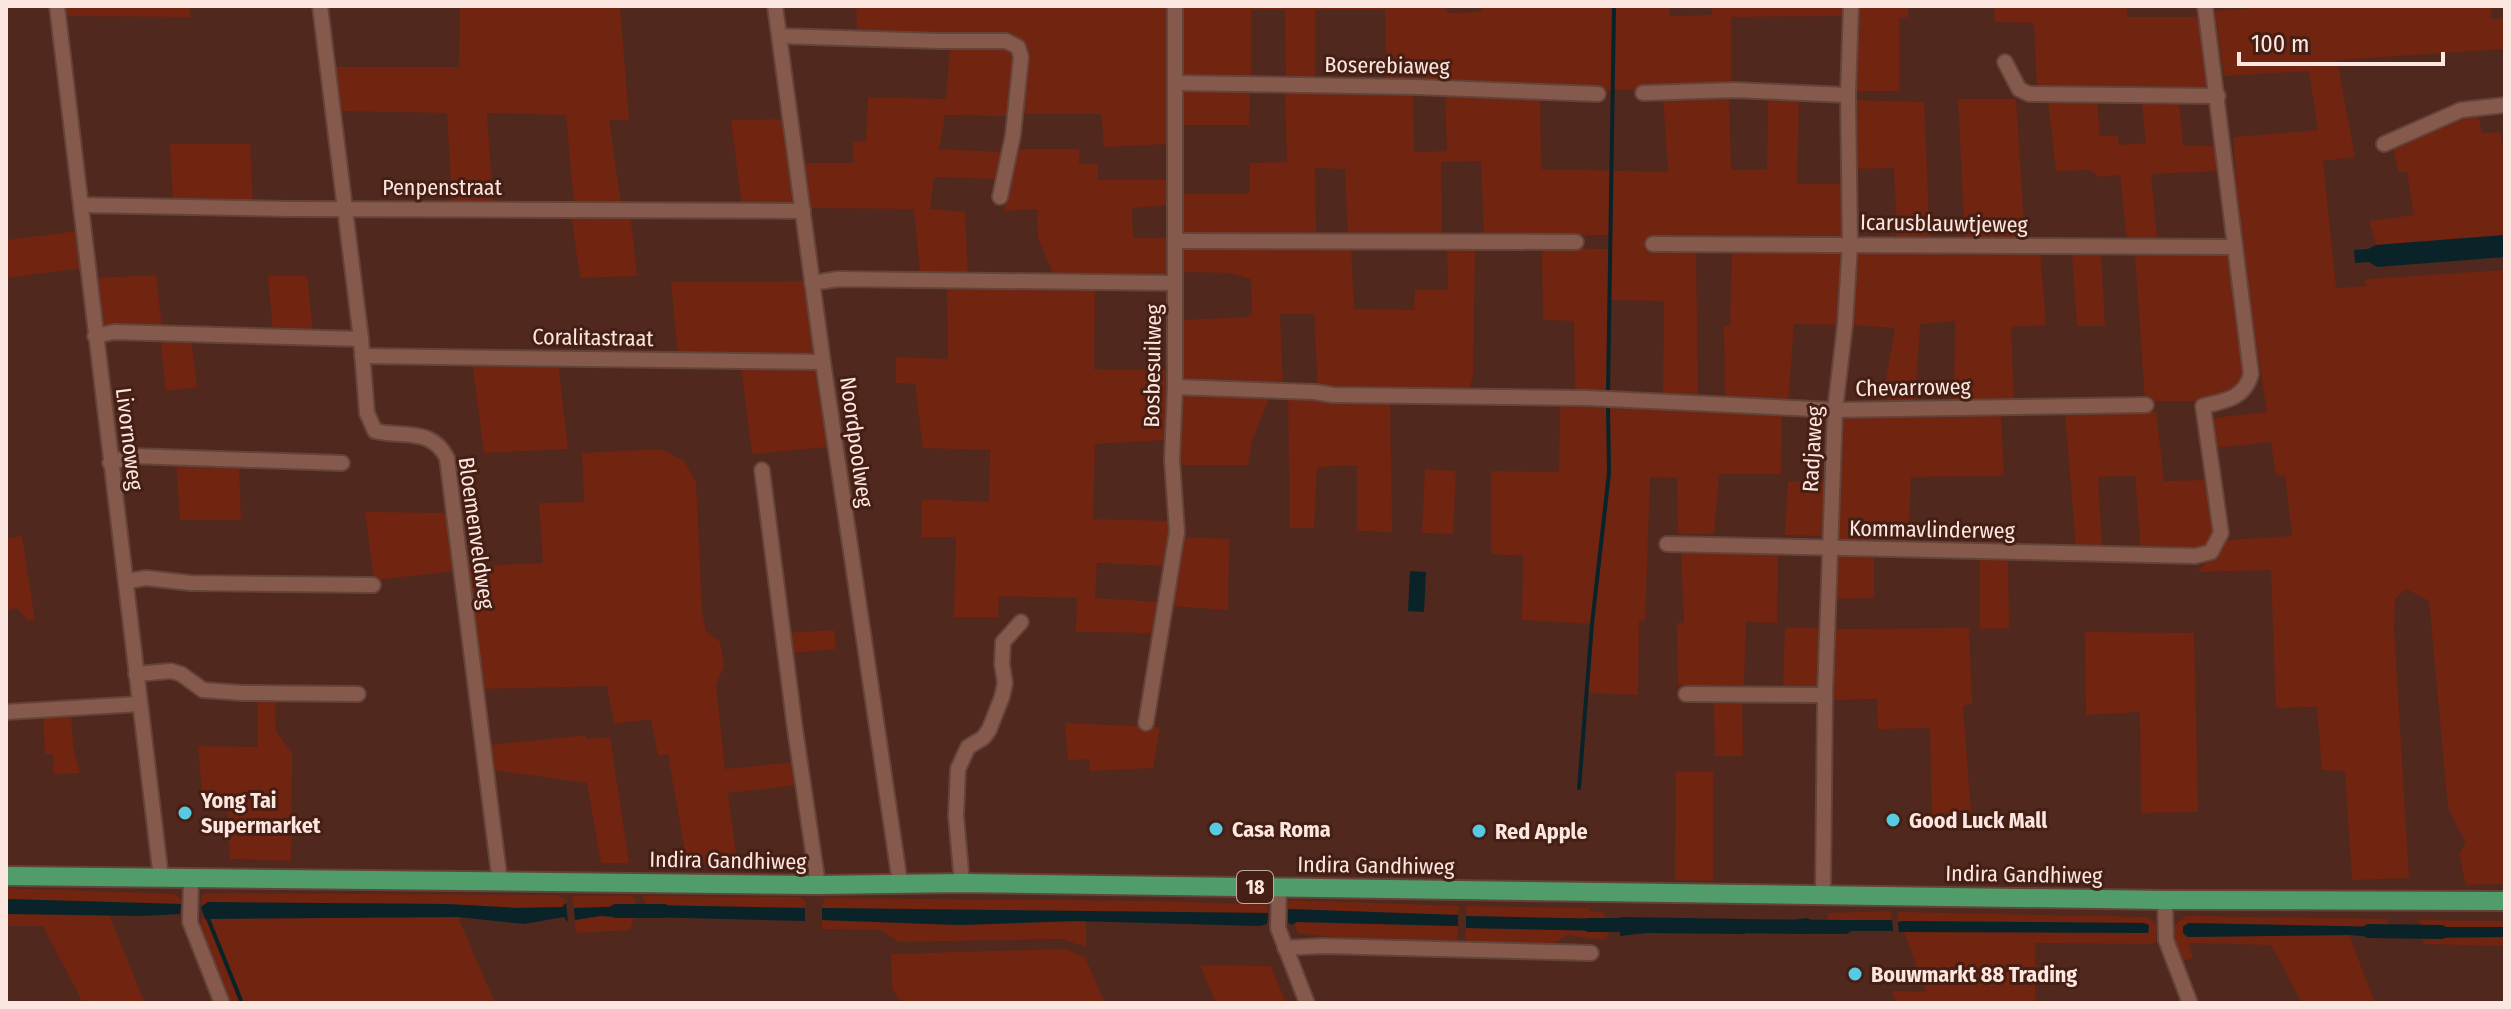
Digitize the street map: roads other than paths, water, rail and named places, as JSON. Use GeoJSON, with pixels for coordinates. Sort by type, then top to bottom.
{"type":"FeatureCollection","features":[{"type":"Feature","properties":{"kind":"main road","name":"Indira Gandhiweg"},"geometry":{"type":"LineString","coordinates":[[6,876],[161,878],[191,887],[500,882],[962,883],[1278,895],[1823,894],[2165,900],[2505,901]]}},
{"type":"Feature","properties":{"kind":"street","name":"Livornoweg"},"geometry":{"type":"LineString","coordinates":[[57,6],[161,878]]}},
{"type":"Feature","properties":{"kind":"street","name":"Bloemenveldweg"},"geometry":{"type":"LineString","coordinates":[[320,6],[361,339],[367,413],[375,431],[419,435],[441,447],[447,458],[500,882]]}},
{"type":"Feature","properties":{"kind":"street","name":"Noordpoolweg"},"geometry":{"type":"LineString","coordinates":[[775,6],[823,362],[900,883]]}},
{"type":"Feature","properties":{"kind":"street","name":"Bosbesuilweg"},"geometry":{"type":"LineString","coordinates":[[1146,723],[1177,532],[1172,460],[1176,241],[1175,6]]}},
{"type":"Feature","properties":{"kind":"street","name":"Radjaweg"},"geometry":{"type":"LineString","coordinates":[[1823,894],[1825,695],[1835,410],[1850,244],[1848,95],[1851,6]]}},
{"type":"Feature","properties":{"kind":"street"},"geometry":{"type":"LineString","coordinates":[[2205,6],[2235,247]]}},
{"type":"Feature","properties":{"kind":"street"},"geometry":{"type":"LineString","coordinates":[[779,36],[1006,41],[1018,47],[1021,57],[1013,135],[1000,197]]}},
{"type":"Feature","properties":{"kind":"street"},"geometry":{"type":"LineString","coordinates":[[2005,62],[2019,89],[2029,94],[2218,96]]}},
{"type":"Feature","properties":{"kind":"street","name":"Boserebiaweg"},"geometry":{"type":"LineString","coordinates":[[1175,83],[1598,94]]}},
{"type":"Feature","properties":{"kind":"street"},"geometry":{"type":"LineString","coordinates":[[1643,93],[1734,90],[1848,95]]}},
{"type":"Feature","properties":{"kind":"street"},"geometry":{"type":"LineString","coordinates":[[2384,144],[2461,110],[2505,105]]}},
{"type":"Feature","properties":{"kind":"street","name":"Penpenstraat"},"geometry":{"type":"LineString","coordinates":[[81,205],[803,211]]}},
{"type":"Feature","properties":{"kind":"street"},"geometry":{"type":"LineString","coordinates":[[1176,241],[1576,242]]}},
{"type":"Feature","properties":{"kind":"street","name":"Icarusblauwtjeweg"},"geometry":{"type":"LineString","coordinates":[[1653,244],[2235,247]]}},
{"type":"Feature","properties":{"kind":"street","name":"Kommavlinderweg"},"geometry":{"type":"LineString","coordinates":[[1667,544],[2195,556],[2211,552],[2221,533],[2203,406],[2233,399],[2248,386],[2251,374],[2235,247]]}},
{"type":"Feature","properties":{"kind":"street"},"geometry":{"type":"LineString","coordinates":[[812,283],[838,279],[1175,283]]}},
{"type":"Feature","properties":{"kind":"street"},"geometry":{"type":"LineString","coordinates":[[95,336],[114,332],[361,339]]}},
{"type":"Feature","properties":{"kind":"street","name":"Coralitastraat"},"geometry":{"type":"LineString","coordinates":[[362,356],[823,362]]}},
{"type":"Feature","properties":{"kind":"street","name":"Chevarroweg"},"geometry":{"type":"LineString","coordinates":[[1175,387],[1333,395],[1632,400],[1835,410],[2146,405]]}},
{"type":"Feature","properties":{"kind":"street"},"geometry":{"type":"LineString","coordinates":[[110,463],[132,456],[342,463]]}},
{"type":"Feature","properties":{"kind":"street"},"geometry":{"type":"LineString","coordinates":[[762,470],[818,885]]}},
{"type":"Feature","properties":{"kind":"street"},"geometry":{"type":"LineString","coordinates":[[127,581],[146,578],[191,583],[373,585]]}},
{"type":"Feature","properties":{"kind":"street"},"geometry":{"type":"LineString","coordinates":[[962,883],[956,816],[958,769],[968,747],[983,738],[989,730],[1005,690],[1003,642],[1021,622]]}},
{"type":"Feature","properties":{"kind":"street"},"geometry":{"type":"LineString","coordinates":[[136,674],[171,671],[181,674],[203,690],[358,694]]}},
{"type":"Feature","properties":{"kind":"street"},"geometry":{"type":"LineString","coordinates":[[1686,694],[1825,695]]}},
{"type":"Feature","properties":{"kind":"street"},"geometry":{"type":"LineString","coordinates":[[6,712],[139,704]]}},
{"type":"Feature","properties":{"kind":"street"},"geometry":{"type":"LineString","coordinates":[[191,887],[190,922],[222,1003]]}},
{"type":"Feature","properties":{"kind":"street"},"geometry":{"type":"LineString","coordinates":[[1278,895],[1278,928],[1307,1003]]}},
{"type":"Feature","properties":{"kind":"street"},"geometry":{"type":"LineString","coordinates":[[2165,900],[2166,940],[2190,1003]]}},
{"type":"Feature","properties":{"kind":"street"},"geometry":{"type":"LineString","coordinates":[[1285,948],[1323,946],[1591,953]]}},
{"type":"Feature","properties":{"kind":"water"},"geometry":{"type":"Polygon","coordinates":[[[2505,235],[2505,257],[2377,267],[2369,262],[2355,263],[2354,250],[2376,245],[2505,235]]]}},
{"type":"Feature","properties":{"kind":"water"},"geometry":{"type":"Polygon","coordinates":[[[1410,571],[1426,572],[1424,612],[1408,611],[1410,571]]]}},
{"type":"Feature","properties":{"kind":"water"},"geometry":{"type":"Polygon","coordinates":[[[6,899],[181,904],[180,914],[6,914],[6,899]]]}},
{"type":"Feature","properties":{"kind":"water"},"geometry":{"type":"Polygon","coordinates":[[[208,902],[447,904],[517,908],[562,907],[566,903],[568,922],[564,917],[524,924],[458,917],[205,919],[201,907],[208,902]]]}},
{"type":"Feature","properties":{"kind":"water"},"geometry":{"type":"Polygon","coordinates":[[[647,905],[805,908],[805,921],[647,917],[647,905]]]}},
{"type":"Feature","properties":{"kind":"water"},"geometry":{"type":"Polygon","coordinates":[[[634,906],[634,918],[600,916],[575,920],[574,908],[634,906]]]}},
{"type":"Feature","properties":{"kind":"water"},"geometry":{"type":"Polygon","coordinates":[[[822,908],[1268,913],[1267,924],[1260,926],[1075,921],[960,925],[822,920],[822,908]]]}},
{"type":"Feature","properties":{"kind":"water"},"geometry":{"type":"Polygon","coordinates":[[[1288,909],[1458,915],[1458,926],[1297,922],[1291,925],[1288,909]]]}},
{"type":"Feature","properties":{"kind":"water"},"geometry":{"type":"Polygon","coordinates":[[[1466,916],[1607,919],[1607,931],[1466,928],[1466,916]]]}},
{"type":"Feature","properties":{"kind":"water"},"geometry":{"type":"Polygon","coordinates":[[[1620,917],[1746,919],[1745,934],[1646,933],[1620,936],[1620,917]]]}},
{"type":"Feature","properties":{"kind":"water"},"geometry":{"type":"Polygon","coordinates":[[[1761,920],[1811,920],[1811,934],[1760,933],[1761,920]]]}},
{"type":"Feature","properties":{"kind":"water"},"geometry":{"type":"Polygon","coordinates":[[[1827,920],[1892,920],[1893,931],[1828,931],[1827,920]]]}},
{"type":"Feature","properties":{"kind":"water"},"geometry":{"type":"Polygon","coordinates":[[[1898,922],[2149,925],[2148,933],[1899,932],[1898,922]]]}},
{"type":"Feature","properties":{"kind":"water"},"geometry":{"type":"Polygon","coordinates":[[[2188,923],[2388,927],[2388,938],[2349,935],[2188,937],[2183,933],[2183,927],[2188,923]]]}},
{"type":"Feature","properties":{"kind":"water"},"geometry":{"type":"Polygon","coordinates":[[[2421,927],[2505,927],[2505,937],[2424,938],[2421,927]]]}},
{"type":"Feature","properties":{"kind":"waterway"},"geometry":{"type":"LineString","coordinates":[[1608,392],[1614,6]]}},
{"type":"Feature","properties":{"kind":"waterway"},"geometry":{"type":"LineString","coordinates":[[1579,788],[1592,624],[1609,473],[1608,406]]}},
{"type":"Feature","properties":{"kind":"waterway"},"geometry":{"type":"LineString","coordinates":[[616,911],[664,911]]}},
{"type":"Feature","properties":{"kind":"waterway"},"geometry":{"type":"LineString","coordinates":[[207,916],[242,1003]]}},
{"type":"Feature","properties":{"kind":"waterway"},"geometry":{"type":"LineString","coordinates":[[1589,925],[1637,925]]}},
{"type":"Feature","properties":{"kind":"waterway"},"geometry":{"type":"LineString","coordinates":[[1729,926],[1845,927]]}},
{"type":"Feature","properties":{"kind":"waterway"},"geometry":{"type":"LineString","coordinates":[[2369,931],[2441,932]]}},
{"type":"Feature","properties":{"kind":"place","name":"Yong Tai Supermarket"},"geometry":{"type":"Point","coordinates":[185,813]}},
{"type":"Feature","properties":{"kind":"place","name":"Good Luck Mall"},"geometry":{"type":"Point","coordinates":[1893,820]}},
{"type":"Feature","properties":{"kind":"place","name":"Casa Roma"},"geometry":{"type":"Point","coordinates":[1216,829]}},
{"type":"Feature","properties":{"kind":"place","name":"Red Apple"},"geometry":{"type":"Point","coordinates":[1479,831]}},
{"type":"Feature","properties":{"kind":"place","name":"Bouwmarkt 88 Trading"},"geometry":{"type":"Point","coordinates":[1855,974]}}]}
